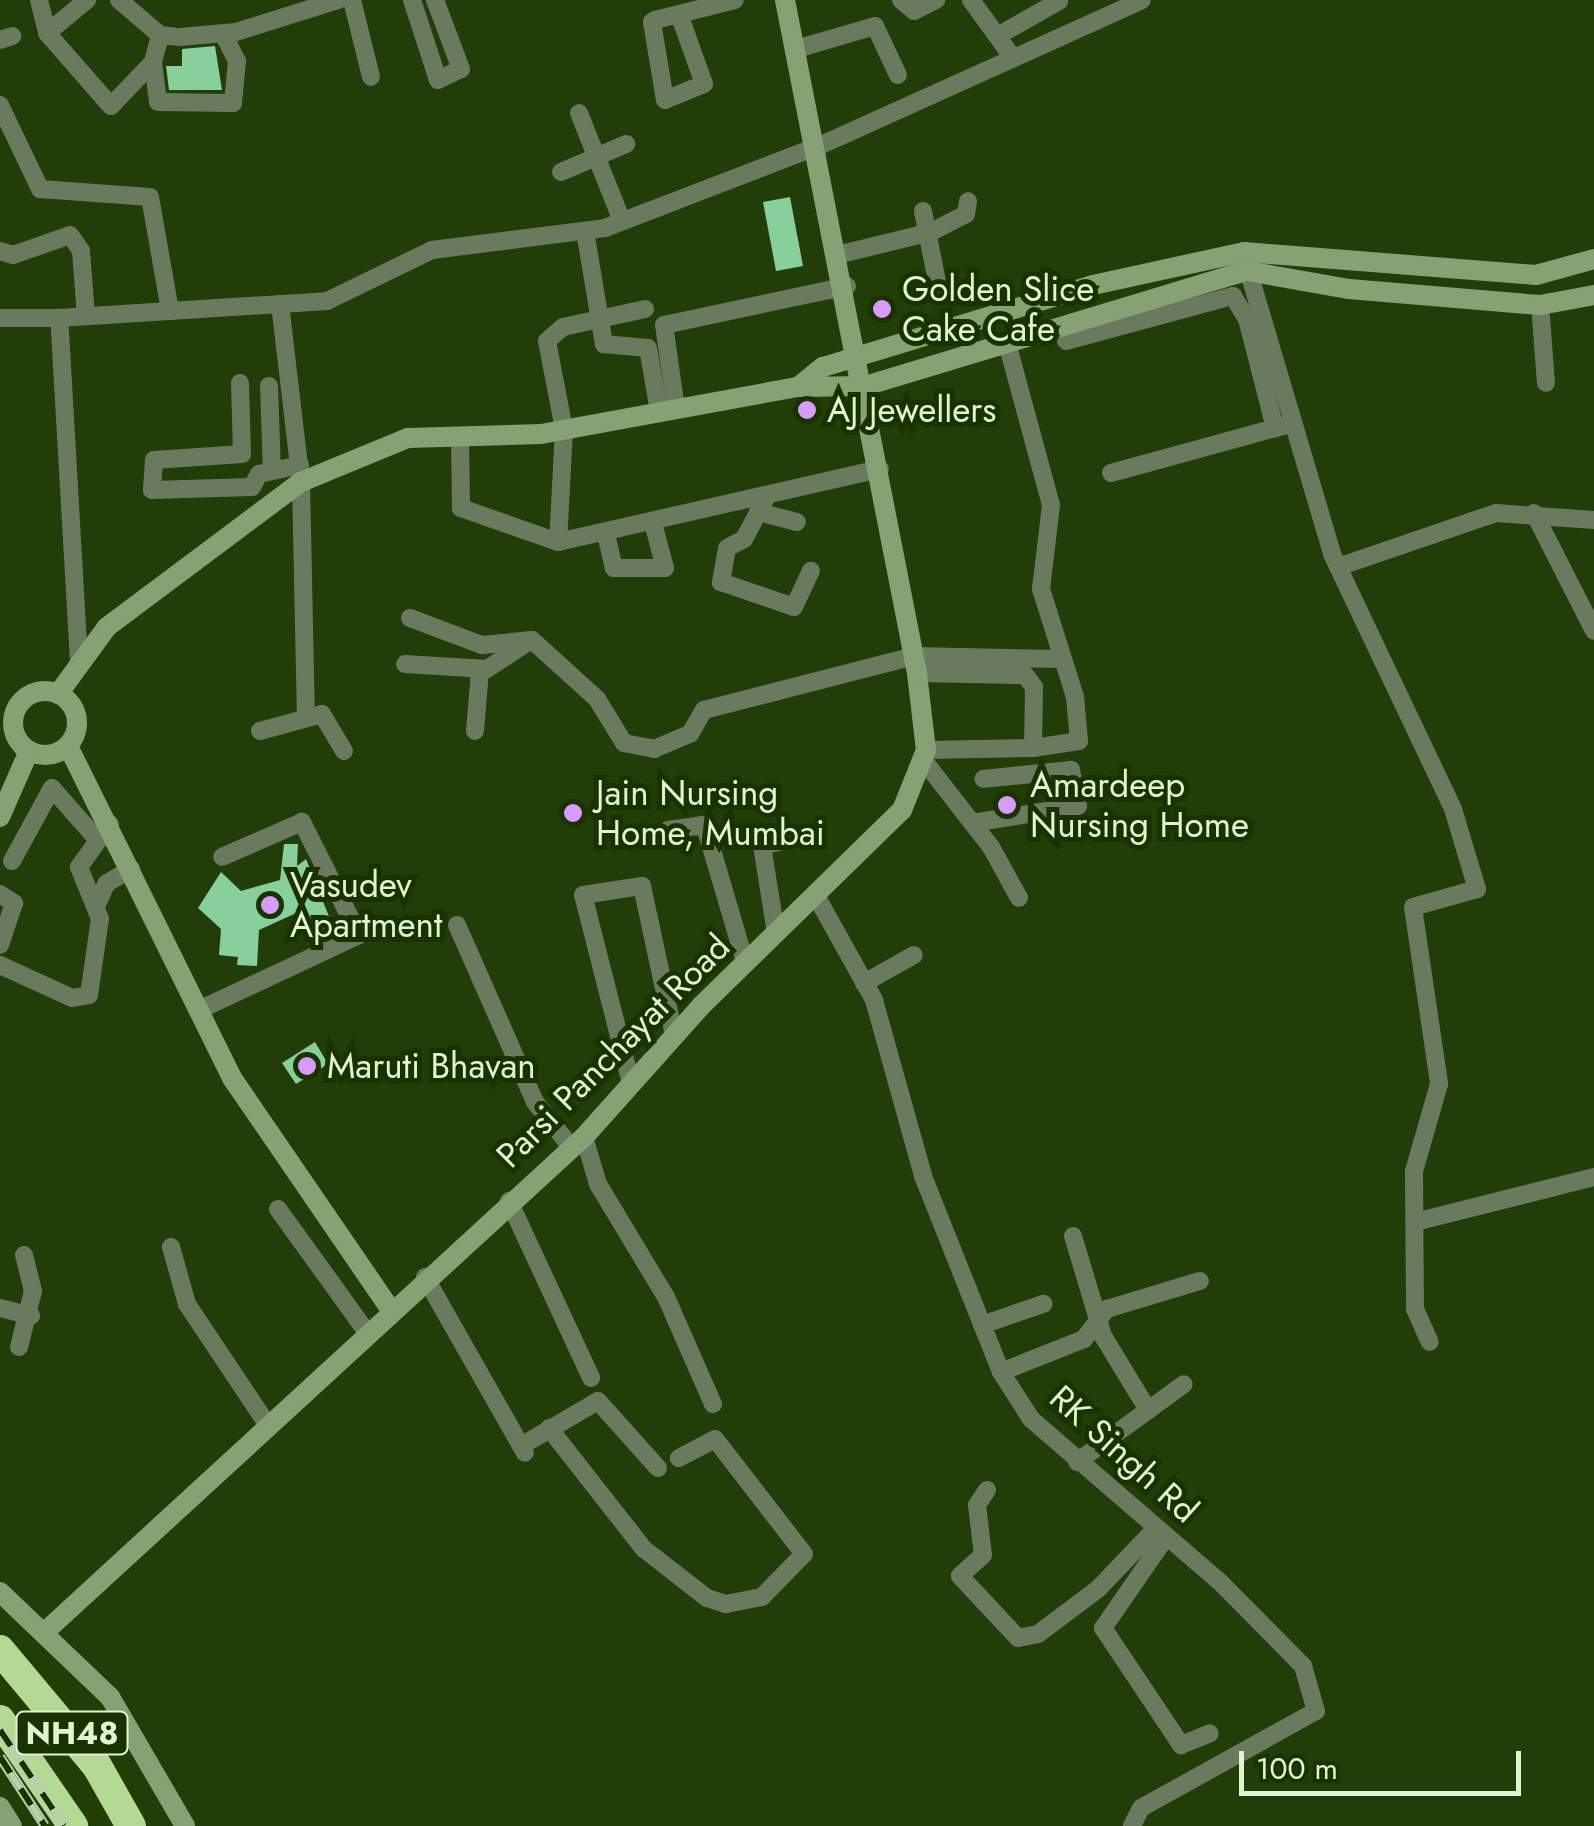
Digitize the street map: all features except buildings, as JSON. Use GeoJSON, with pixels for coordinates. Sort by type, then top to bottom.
{"type":"FeatureCollection","features":[{"type":"Feature","properties":{"kind":"highway","name":"NH48"},"geometry":{"type":"LineString","coordinates":[[0,1650],[97,1766],[131,1826]]}},
{"type":"Feature","properties":{"kind":"highway","name":"NH48"},"geometry":{"type":"LineString","coordinates":[[2,1725],[73,1826]]}},
{"type":"Feature","properties":{"kind":"main road"},"geometry":{"type":"LineString","coordinates":[[784,0],[819,146],[862,361],[916,665],[925,756]]}},
{"type":"Feature","properties":{"kind":"main road"},"geometry":{"type":"LineString","coordinates":[[798,387],[823,368],[862,361],[1093,285],[1246,261],[1536,274],[1594,259]]}},
{"type":"Feature","properties":{"kind":"main road"},"geometry":{"type":"LineString","coordinates":[[58,694],[107,627],[300,473],[408,438],[564,429],[798,387],[866,386],[1007,343],[1170,302],[1246,261],[1349,290],[1540,306],[1594,295]]}},
{"type":"Feature","properties":{"kind":"main road"},"geometry":{"type":"LineString","coordinates":[[58,694],[27,697],[6,728],[29,751],[49,755],[68,746]]}},
{"type":"Feature","properties":{"kind":"main road"},"geometry":{"type":"LineString","coordinates":[[58,694],[77,718],[68,746],[103,831],[131,868],[232,1078],[390,1309]]}},
{"type":"Feature","properties":{"kind":"main road"},"geometry":{"type":"LineString","coordinates":[[0,818],[29,751]]}},
{"type":"Feature","properties":{"kind":"main road","name":"Parsi Panchayat Road"},"geometry":{"type":"LineString","coordinates":[[48,1629],[366,1331],[577,1142],[746,962],[902,810],[925,756]]}},
{"type":"Feature","properties":{"kind":"main road"},"geometry":{"type":"LineString","coordinates":[[0,1592],[48,1629],[110,1697],[185,1826]]}},
{"type":"Feature","properties":{"kind":"main road"},"geometry":{"type":"LineString","coordinates":[[0,1807],[12,1826]]}},
{"type":"Feature","properties":{"kind":"street"},"geometry":{"type":"LineString","coordinates":[[38,0],[48,33],[108,106],[121,102],[132,78],[153,62]]}},
{"type":"Feature","properties":{"kind":"street"},"geometry":{"type":"LineString","coordinates":[[48,33],[87,0]]}},
{"type":"Feature","properties":{"kind":"street"},"geometry":{"type":"LineString","coordinates":[[120,0],[160,35],[224,34],[338,0]]}},
{"type":"Feature","properties":{"kind":"street"},"geometry":{"type":"LineString","coordinates":[[352,0],[371,77]]}},
{"type":"Feature","properties":{"kind":"street"},"geometry":{"type":"LineString","coordinates":[[412,0],[438,80],[461,69],[435,0]]}},
{"type":"Feature","properties":{"kind":"street"},"geometry":{"type":"LineString","coordinates":[[679,14],[704,84],[665,100],[651,28],[679,14],[735,0]]}},
{"type":"Feature","properties":{"kind":"street"},"geometry":{"type":"LineString","coordinates":[[901,0],[914,12],[936,0]]}},
{"type":"Feature","properties":{"kind":"street"},"geometry":{"type":"LineString","coordinates":[[971,0],[1013,58]]}},
{"type":"Feature","properties":{"kind":"street"},"geometry":{"type":"LineString","coordinates":[[1000,35],[1060,0],[1078,29]]}},
{"type":"Feature","properties":{"kind":"street"},"geometry":{"type":"LineString","coordinates":[[0,315],[59,318],[328,302],[432,250],[585,230],[625,220],[819,146],[1142,0]]}},
{"type":"Feature","properties":{"kind":"street"},"geometry":{"type":"LineString","coordinates":[[796,49],[876,26],[898,75]]}},
{"type":"Feature","properties":{"kind":"street"},"geometry":{"type":"LineString","coordinates":[[160,35],[153,62],[158,102],[233,103],[236,61],[224,34]]}},
{"type":"Feature","properties":{"kind":"street"},"geometry":{"type":"LineString","coordinates":[[0,105],[40,190],[150,197],[170,311]]}},
{"type":"Feature","properties":{"kind":"street"},"geometry":{"type":"LineString","coordinates":[[578,113],[625,220]]}},
{"type":"Feature","properties":{"kind":"street"},"geometry":{"type":"LineString","coordinates":[[561,172],[626,144]]}},
{"type":"Feature","properties":{"kind":"street"},"geometry":{"type":"LineString","coordinates":[[840,254],[928,234],[966,214],[968,202]]}},
{"type":"Feature","properties":{"kind":"street"},"geometry":{"type":"LineString","coordinates":[[923,211],[938,288]]}},
{"type":"Feature","properties":{"kind":"street"},"geometry":{"type":"LineString","coordinates":[[585,230],[599,318],[608,347],[648,348],[667,410]]}},
{"type":"Feature","properties":{"kind":"street"},"geometry":{"type":"LineString","coordinates":[[0,251],[13,255],[70,235],[81,250],[86,316]]}},
{"type":"Feature","properties":{"kind":"street"},"geometry":{"type":"LineString","coordinates":[[1246,261],[1284,426]]}},
{"type":"Feature","properties":{"kind":"street"},"geometry":{"type":"LineString","coordinates":[[667,410],[664,325],[847,286]]}},
{"type":"Feature","properties":{"kind":"street"},"geometry":{"type":"LineString","coordinates":[[1170,302],[1233,296],[1247,320],[1338,567],[1453,809],[1477,890],[1414,907],[1440,1084],[1414,1171],[1415,1309],[1430,1342]]}},
{"type":"Feature","properties":{"kind":"street"},"geometry":{"type":"LineString","coordinates":[[280,304],[300,473],[306,718]]}},
{"type":"Feature","properties":{"kind":"street"},"geometry":{"type":"LineString","coordinates":[[1540,306],[1546,383]]}},
{"type":"Feature","properties":{"kind":"street"},"geometry":{"type":"LineString","coordinates":[[558,542],[564,429],[547,341],[563,327],[645,309]]}},
{"type":"Feature","properties":{"kind":"street"},"geometry":{"type":"LineString","coordinates":[[59,318],[79,661]]}},
{"type":"Feature","properties":{"kind":"street"},"geometry":{"type":"LineString","coordinates":[[1066,341],[1098,322]]}},
{"type":"Feature","properties":{"kind":"street"},"geometry":{"type":"LineString","coordinates":[[925,756],[1079,742],[1063,659],[1040,589],[1051,505],[1007,343]]}},
{"type":"Feature","properties":{"kind":"street"},"geometry":{"type":"LineString","coordinates":[[240,383],[242,454],[154,460],[151,488],[252,487],[272,470],[300,473]]}},
{"type":"Feature","properties":{"kind":"street"},"geometry":{"type":"LineString","coordinates":[[269,386],[272,470]]}},
{"type":"Feature","properties":{"kind":"street"},"geometry":{"type":"LineString","coordinates":[[1111,472],[1284,426]]}},
{"type":"Feature","properties":{"kind":"street"},"geometry":{"type":"LineString","coordinates":[[460,436],[462,508],[558,542],[762,504],[880,469]]}},
{"type":"Feature","properties":{"kind":"street"},"geometry":{"type":"LineString","coordinates":[[762,504],[796,522]]}},
{"type":"Feature","properties":{"kind":"street"},"geometry":{"type":"LineString","coordinates":[[762,504],[744,539],[727,548],[721,582],[794,608],[812,572]]}},
{"type":"Feature","properties":{"kind":"street"},"geometry":{"type":"LineString","coordinates":[[1338,567],[1496,513],[1594,520]]}},
{"type":"Feature","properties":{"kind":"street"},"geometry":{"type":"LineString","coordinates":[[1534,513],[1594,632]]}},
{"type":"Feature","properties":{"kind":"street"},"geometry":{"type":"LineString","coordinates":[[606,534],[614,568],[665,568],[653,523]]}},
{"type":"Feature","properties":{"kind":"street"},"geometry":{"type":"LineString","coordinates":[[410,618],[482,645],[532,640],[597,698],[624,743],[654,749],[690,734],[704,710],[916,665],[1063,659]]}},
{"type":"Feature","properties":{"kind":"street"},"geometry":{"type":"LineString","coordinates":[[405,664],[480,670],[532,640]]}},
{"type":"Feature","properties":{"kind":"street"},"geometry":{"type":"LineString","coordinates":[[916,665],[1025,675],[1034,687],[1033,748]]}},
{"type":"Feature","properties":{"kind":"street"},"geometry":{"type":"LineString","coordinates":[[475,732],[480,670]]}},
{"type":"Feature","properties":{"kind":"street"},"geometry":{"type":"LineString","coordinates":[[260,731],[326,715],[344,750]]}},
{"type":"Feature","properties":{"kind":"street"},"geometry":{"type":"LineString","coordinates":[[925,756],[1019,898]]}},
{"type":"Feature","properties":{"kind":"street"},"geometry":{"type":"LineString","coordinates":[[972,823],[1078,806],[1071,770],[983,779]]}},
{"type":"Feature","properties":{"kind":"street"},"geometry":{"type":"LineString","coordinates":[[8,857],[52,788],[103,831],[79,870],[97,904]]}},
{"type":"Feature","properties":{"kind":"street"},"geometry":{"type":"LineString","coordinates":[[199,1010],[359,935],[302,822],[222,858]]}},
{"type":"Feature","properties":{"kind":"street"},"geometry":{"type":"LineString","coordinates":[[668,830],[702,825],[707,833],[746,962]]}},
{"type":"Feature","properties":{"kind":"street"},"geometry":{"type":"LineString","coordinates":[[776,932],[762,843],[790,838]]}},
{"type":"Feature","properties":{"kind":"street"},"geometry":{"type":"LineString","coordinates":[[0,965],[72,998],[90,995],[97,904],[107,883],[131,868]]}},
{"type":"Feature","properties":{"kind":"street"},"geometry":{"type":"LineString","coordinates":[[631,1083],[583,895],[642,886],[674,1036]]}},
{"type":"Feature","properties":{"kind":"street"},"geometry":{"type":"LineString","coordinates":[[0,894],[14,903],[0,945]]}},
{"type":"Feature","properties":{"kind":"street","name":"RK Singh Rd"},"geometry":{"type":"LineString","coordinates":[[815,894],[864,983],[923,1176],[1001,1372],[1031,1419],[1161,1532],[1303,1666],[1316,1711],[1141,1808],[1132,1826]]}},
{"type":"Feature","properties":{"kind":"street"},"geometry":{"type":"LineString","coordinates":[[456,924],[534,1102],[577,1142],[666,1297],[714,1404]]}},
{"type":"Feature","properties":{"kind":"street"},"geometry":{"type":"LineString","coordinates":[[864,983],[914,955]]}},
{"type":"Feature","properties":{"kind":"street"},"geometry":{"type":"LineString","coordinates":[[1415,1222],[1594,1177]]}},
{"type":"Feature","properties":{"kind":"street"},"geometry":{"type":"LineString","coordinates":[[510,1201],[591,1378]]}},
{"type":"Feature","properties":{"kind":"street"},"geometry":{"type":"LineString","coordinates":[[278,1209],[366,1331]]}},
{"type":"Feature","properties":{"kind":"street"},"geometry":{"type":"LineString","coordinates":[[1073,1236],[1096,1318],[1148,1410]]}},
{"type":"Feature","properties":{"kind":"street"},"geometry":{"type":"LineString","coordinates":[[170,1247],[186,1304],[267,1424]]}},
{"type":"Feature","properties":{"kind":"street"},"geometry":{"type":"LineString","coordinates":[[19,1346],[31,1316],[24,1255]]}},
{"type":"Feature","properties":{"kind":"street"},"geometry":{"type":"LineString","coordinates":[[426,1277],[523,1449],[549,1428],[598,1401],[658,1468]]}},
{"type":"Feature","properties":{"kind":"street"},"geometry":{"type":"LineString","coordinates":[[1001,1372],[1084,1338],[1096,1318],[1200,1280]]}},
{"type":"Feature","properties":{"kind":"street"},"geometry":{"type":"LineString","coordinates":[[982,1325],[1042,1304]]}},
{"type":"Feature","properties":{"kind":"street"},"geometry":{"type":"LineString","coordinates":[[0,1308],[31,1316]]}},
{"type":"Feature","properties":{"kind":"street"},"geometry":{"type":"LineString","coordinates":[[1077,1462],[1184,1384]]}},
{"type":"Feature","properties":{"kind":"street"},"geometry":{"type":"LineString","coordinates":[[549,1428],[644,1549],[707,1598],[726,1604],[762,1598],[804,1554],[715,1439],[679,1458]]}},
{"type":"Feature","properties":{"kind":"street"},"geometry":{"type":"LineString","coordinates":[[987,1490],[976,1505],[983,1554],[960,1576],[1018,1638],[1038,1634],[1098,1590],[1161,1532]]}},
{"type":"Feature","properties":{"kind":"street"},"geometry":{"type":"LineString","coordinates":[[1161,1532],[1102,1626],[1181,1745],[1210,1733]]}},
{"type":"Feature","properties":{"kind":"railway"},"geometry":{"type":"LineString","coordinates":[[0,1730],[64,1826]]}},
{"type":"Feature","properties":{"kind":"railway"},"geometry":{"type":"LineString","coordinates":[[0,1757],[45,1826]]}},
{"type":"Feature","properties":{"kind":"place","name":"Golden Slice Cake Cafe"},"geometry":{"type":"Point","coordinates":[882,309]}},
{"type":"Feature","properties":{"kind":"place","name":"AJ Jewellers"},"geometry":{"type":"Point","coordinates":[807,410]}},
{"type":"Feature","properties":{"kind":"place","name":"Amardeep Nursing Home"},"geometry":{"type":"Point","coordinates":[1007,805]}},
{"type":"Feature","properties":{"kind":"place","name":"Jain Nursing Home, Mumbai"},"geometry":{"type":"Point","coordinates":[573,813]}},
{"type":"Feature","properties":{"kind":"place","name":"Vasudev Apartment"},"geometry":{"type":"Point","coordinates":[270,905]}},
{"type":"Feature","properties":{"kind":"place","name":"Maruti Bhavan"},"geometry":{"type":"Point","coordinates":[307,1066]}}]}
